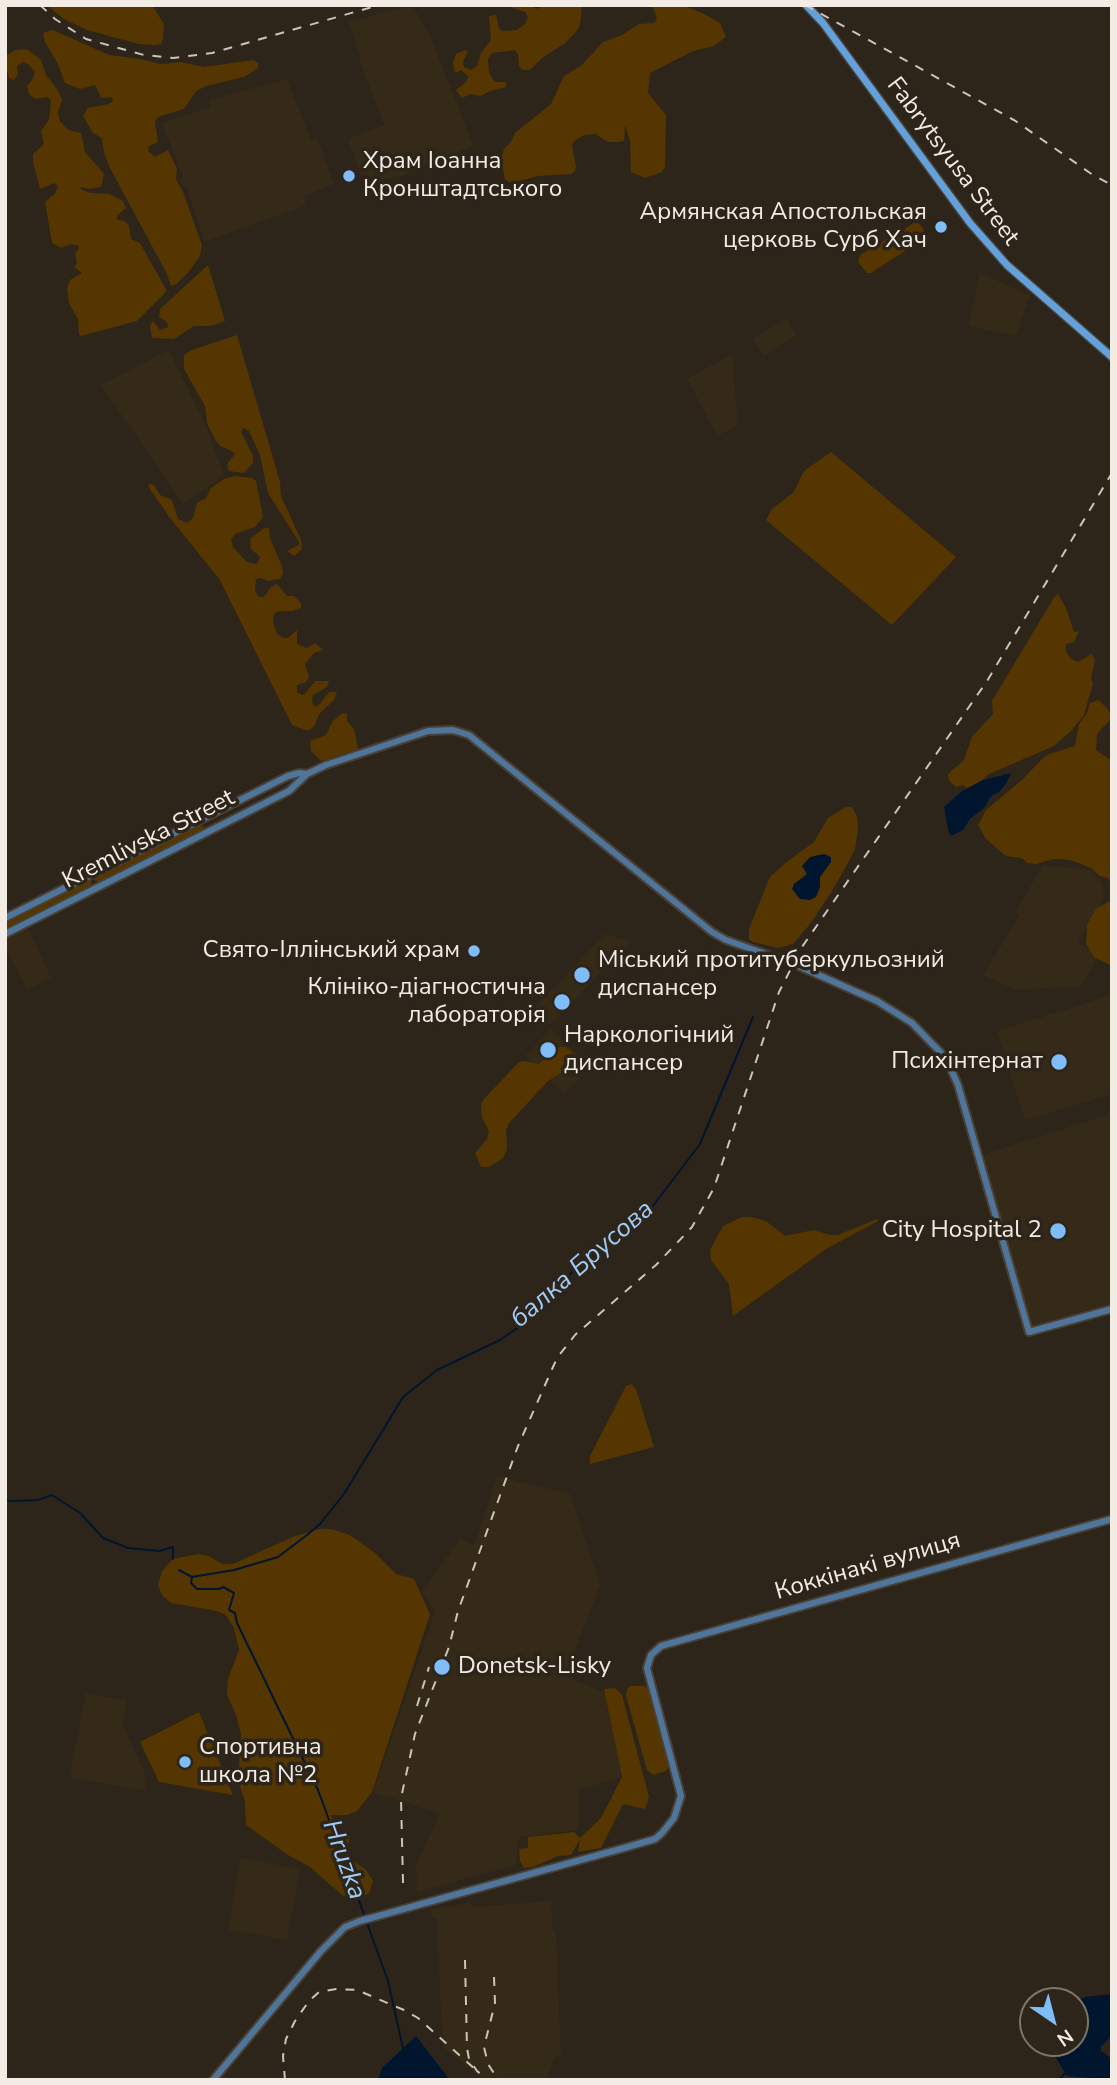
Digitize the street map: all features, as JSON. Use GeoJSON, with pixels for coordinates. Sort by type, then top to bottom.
{"type":"FeatureCollection","features":[{"type":"Feature","properties":{"kind":"main road","name":"Fabrytsyusa Street"},"geometry":{"type":"LineString","coordinates":[[806,5],[823,23],[970,223],[1007,265],[1112,356]]}},
{"type":"Feature","properties":{"kind":"street","name":"Kremlivska Street"},"geometry":{"type":"LineString","coordinates":[[5,934],[289,791],[307,774],[326,765],[428,731],[453,730],[468,735],[712,932],[726,940],[804,968],[877,1001],[905,1017],[946,1058],[958,1085],[1028,1332],[1112,1309]]}},
{"type":"Feature","properties":{"kind":"street","name":"Kremlivska Street"},"geometry":{"type":"LineString","coordinates":[[5,918],[288,776],[299,772],[307,774]]}},
{"type":"Feature","properties":{"kind":"street","name":"Коккінакі вулиця"},"geometry":{"type":"LineString","coordinates":[[213,2080],[338,1932],[360,1921],[655,1839],[662,1833],[674,1818],[681,1796],[647,1668],[651,1655],[661,1646],[1112,1519]]}},
{"type":"Feature","properties":{"kind":"shaded area"},"geometry":{"type":"Polygon","coordinates":[[[46,5],[152,5],[164,24],[163,39],[161,44],[139,44],[87,30],[64,19],[46,5]]]}},
{"type":"Feature","properties":{"kind":"shaded area"},"geometry":{"type":"Polygon","coordinates":[[[412,5],[430,35],[472,146],[400,176],[364,183],[348,139],[384,125],[359,59],[349,22],[412,5]]]}},
{"type":"Feature","properties":{"kind":"shaded area"},"geometry":{"type":"Polygon","coordinates":[[[504,5],[531,5],[536,9],[547,5],[582,5],[580,25],[564,44],[543,57],[530,70],[522,70],[519,66],[515,50],[492,53],[488,59],[489,73],[495,82],[506,82],[506,87],[480,96],[470,94],[462,98],[456,90],[466,82],[468,76],[461,70],[455,73],[453,62],[456,54],[465,50],[468,52],[463,61],[464,67],[471,70],[477,66],[481,53],[491,40],[489,16],[496,15],[502,31],[517,30],[525,24],[528,17],[525,12],[504,5]]]}},
{"type":"Feature","properties":{"kind":"shaded area"},"geometry":{"type":"Polygon","coordinates":[[[652,5],[682,5],[702,13],[720,23],[726,37],[714,46],[693,51],[650,73],[648,93],[666,115],[665,167],[662,172],[645,178],[631,172],[630,140],[625,125],[624,141],[608,142],[595,134],[584,135],[574,141],[572,146],[576,166],[571,174],[538,176],[515,182],[505,179],[501,159],[515,133],[551,104],[564,76],[582,65],[603,42],[622,35],[639,24],[654,23],[657,19],[652,5]]]}},
{"type":"Feature","properties":{"kind":"shaded area"},"geometry":{"type":"Polygon","coordinates":[[[53,30],[109,55],[160,64],[180,62],[204,67],[253,60],[258,63],[258,68],[244,77],[196,91],[184,109],[158,117],[155,122],[158,142],[149,146],[148,151],[155,157],[168,150],[177,169],[176,179],[202,245],[200,256],[176,284],[171,286],[109,166],[102,138],[93,133],[83,116],[88,108],[109,104],[113,101],[112,97],[101,98],[95,85],[80,89],[65,83],[45,42],[43,33],[53,30]]]}},
{"type":"Feature","properties":{"kind":"shaded area"},"geometry":{"type":"Polygon","coordinates":[[[27,49],[41,60],[46,75],[62,100],[58,112],[59,120],[68,130],[81,133],[85,152],[104,174],[101,187],[80,189],[90,193],[109,194],[123,201],[126,208],[117,219],[129,226],[131,239],[140,243],[167,291],[137,321],[81,336],[79,334],[78,319],[69,303],[67,288],[70,280],[82,273],[74,267],[77,263],[75,253],[79,246],[71,244],[61,248],[52,243],[45,202],[55,194],[58,186],[54,183],[40,189],[33,162],[33,154],[44,144],[41,131],[49,120],[51,101],[48,97],[35,99],[29,94],[27,86],[35,72],[28,64],[23,62],[17,66],[18,74],[14,80],[9,78],[7,71],[7,55],[16,50],[27,49]]]}},
{"type":"Feature","properties":{"kind":"shaded area"},"geometry":{"type":"Polygon","coordinates":[[[287,79],[311,140],[317,138],[334,184],[304,196],[307,205],[204,242],[186,185],[182,186],[179,179],[183,177],[162,123],[210,107],[209,100],[287,79]]]}},
{"type":"Feature","properties":{"kind":"shaded area"},"geometry":{"type":"Polygon","coordinates":[[[913,223],[918,223],[923,228],[925,238],[867,273],[858,262],[860,255],[893,235],[902,235],[913,223]]]}},
{"type":"Feature","properties":{"kind":"shaded area"},"geometry":{"type":"Polygon","coordinates":[[[208,265],[225,321],[211,326],[194,326],[174,339],[152,338],[150,325],[153,321],[160,330],[168,327],[167,322],[159,317],[160,309],[208,265]]]}},
{"type":"Feature","properties":{"kind":"shaded area"},"geometry":{"type":"Polygon","coordinates":[[[980,273],[1030,295],[1016,336],[968,326],[980,273]]]}},
{"type":"Feature","properties":{"kind":"shaded area"},"geometry":{"type":"Polygon","coordinates":[[[786,318],[797,335],[764,356],[753,339],[786,318]]]}},
{"type":"Feature","properties":{"kind":"shaded area"},"geometry":{"type":"Polygon","coordinates":[[[237,335],[280,482],[281,496],[301,540],[302,549],[294,556],[287,551],[299,545],[299,542],[268,493],[260,455],[249,431],[244,428],[241,431],[253,456],[253,463],[244,473],[229,471],[227,464],[235,454],[216,441],[207,423],[205,406],[184,369],[184,355],[237,335]]]}},
{"type":"Feature","properties":{"kind":"shaded area"},"geometry":{"type":"Polygon","coordinates":[[[169,350],[207,428],[224,476],[183,504],[101,385],[169,350]]]}},
{"type":"Feature","properties":{"kind":"shaded area"},"geometry":{"type":"Polygon","coordinates":[[[732,354],[738,425],[717,436],[687,379],[732,354]]]}},
{"type":"Feature","properties":{"kind":"shaded area"},"geometry":{"type":"Polygon","coordinates":[[[831,452],[956,557],[892,625],[766,520],[772,509],[794,492],[804,471],[831,452]]]}},
{"type":"Feature","properties":{"kind":"shaded area"},"geometry":{"type":"Polygon","coordinates":[[[235,476],[256,481],[263,517],[255,527],[235,534],[231,540],[233,547],[247,562],[257,564],[260,557],[251,549],[250,539],[264,528],[269,528],[270,538],[282,566],[280,579],[256,579],[255,591],[259,597],[264,597],[271,587],[277,584],[287,596],[294,596],[301,603],[301,608],[274,614],[273,622],[277,634],[288,638],[297,630],[297,644],[307,648],[315,643],[323,650],[314,653],[305,664],[309,677],[306,682],[297,685],[297,693],[304,695],[315,681],[329,681],[327,687],[313,695],[312,702],[315,707],[329,692],[337,692],[334,700],[319,714],[310,730],[292,725],[220,580],[148,486],[154,485],[160,495],[172,500],[178,519],[187,523],[193,518],[197,503],[206,498],[211,488],[224,479],[235,476]]]}},
{"type":"Feature","properties":{"kind":"shaded area"},"geometry":{"type":"Polygon","coordinates":[[[1058,594],[1074,632],[1079,631],[1074,642],[1066,644],[1066,652],[1071,659],[1078,662],[1092,654],[1095,660],[1091,678],[1093,683],[1084,715],[1054,746],[989,774],[967,789],[963,785],[956,787],[949,781],[948,774],[964,760],[972,737],[993,714],[992,701],[1058,594]]]}},
{"type":"Feature","properties":{"kind":"shaded area"},"geometry":{"type":"Polygon","coordinates":[[[1098,700],[1111,716],[1097,734],[1096,750],[1112,761],[1112,884],[1108,878],[1100,876],[1091,868],[1070,860],[1053,859],[1036,864],[1027,863],[1022,858],[1006,856],[986,839],[978,825],[986,810],[1042,759],[1075,746],[1079,724],[1090,703],[1098,700]]]}},
{"type":"Feature","properties":{"kind":"shaded area"},"geometry":{"type":"Polygon","coordinates":[[[342,713],[347,714],[347,721],[354,729],[358,749],[321,761],[311,751],[310,741],[326,735],[333,721],[342,713]]]}},
{"type":"Feature","properties":{"kind":"shaded area"},"geometry":{"type":"Polygon","coordinates":[[[846,807],[852,807],[857,817],[855,850],[810,924],[793,944],[778,948],[753,942],[749,939],[749,929],[770,877],[814,842],[828,818],[846,807]]]}},
{"type":"Feature","properties":{"kind":"shaded area"},"geometry":{"type":"Polygon","coordinates":[[[200,823],[204,827],[203,832],[100,883],[94,880],[96,875],[200,823]]]}},
{"type":"Feature","properties":{"kind":"shaded area"},"geometry":{"type":"Polygon","coordinates":[[[1043,865],[1091,870],[1101,883],[1104,898],[1078,942],[1098,956],[1081,986],[1016,990],[983,975],[1019,916],[1015,912],[1043,865]]]}},
{"type":"Feature","properties":{"kind":"shaded area"},"geometry":{"type":"Polygon","coordinates":[[[87,879],[91,881],[91,887],[5,931],[5,921],[87,879]]]}},
{"type":"Feature","properties":{"kind":"shaded area"},"geometry":{"type":"Polygon","coordinates":[[[1112,900],[1112,966],[1094,957],[1086,944],[1087,926],[1091,917],[1097,908],[1112,900]]]}},
{"type":"Feature","properties":{"kind":"shaded area"},"geometry":{"type":"Polygon","coordinates":[[[27,926],[51,978],[27,990],[5,947],[5,937],[27,926]]]}},
{"type":"Feature","properties":{"kind":"shaded area","name":"Міський протитуберкульозний диспансер"},"geometry":{"type":"Polygon","coordinates":[[[605,934],[631,942],[550,1025],[534,1009],[605,934]]]}},
{"type":"Feature","properties":{"kind":"shaded area","name":"Психінтернат"},"geometry":{"type":"Polygon","coordinates":[[[1112,995],[1112,1094],[1025,1120],[997,1031],[1112,995]]]}},
{"type":"Feature","properties":{"kind":"shaded area"},"geometry":{"type":"Polygon","coordinates":[[[551,1029],[591,1067],[565,1094],[525,1056],[551,1029]]]}},
{"type":"Feature","properties":{"kind":"shaded area"},"geometry":{"type":"Polygon","coordinates":[[[560,1047],[571,1051],[573,1063],[548,1081],[509,1123],[506,1131],[507,1149],[503,1158],[489,1167],[481,1167],[475,1153],[487,1139],[489,1131],[482,1117],[483,1100],[519,1062],[539,1064],[560,1047]]]}},
{"type":"Feature","properties":{"kind":"shaded area","name":"City Hospital 2"},"geometry":{"type":"Polygon","coordinates":[[[1112,1113],[1112,1305],[1032,1328],[983,1157],[988,1153],[1112,1113]]]}},
{"type":"Feature","properties":{"kind":"shaded area"},"geometry":{"type":"Polygon","coordinates":[[[742,1217],[766,1221],[785,1236],[814,1230],[838,1235],[877,1219],[878,1221],[826,1249],[733,1316],[729,1284],[711,1260],[710,1250],[723,1226],[742,1217]]]}},
{"type":"Feature","properties":{"kind":"shaded area"},"geometry":{"type":"Polygon","coordinates":[[[631,1384],[636,1389],[654,1447],[590,1464],[590,1456],[626,1386],[631,1384]]]}},
{"type":"Feature","properties":{"kind":"shaded area"},"geometry":{"type":"Polygon","coordinates":[[[497,1476],[570,1494],[600,1585],[565,1676],[605,1693],[622,1777],[579,1790],[578,1830],[519,1837],[516,1865],[417,1892],[416,1864],[440,1814],[373,1792],[435,1612],[422,1591],[461,1538],[474,1545],[497,1476]]]}},
{"type":"Feature","properties":{"kind":"shaded area"},"geometry":{"type":"Polygon","coordinates":[[[331,1529],[350,1535],[375,1553],[396,1574],[414,1579],[430,1614],[372,1792],[357,1811],[347,1815],[331,1815],[335,1827],[350,1837],[346,1853],[348,1857],[366,1870],[373,1881],[369,1893],[356,1900],[342,1895],[310,1867],[246,1825],[245,1801],[238,1781],[241,1734],[227,1695],[228,1679],[239,1650],[234,1628],[226,1615],[217,1611],[171,1603],[162,1595],[158,1585],[162,1571],[173,1559],[198,1554],[209,1556],[222,1564],[233,1564],[295,1536],[331,1529]]]}},
{"type":"Feature","properties":{"kind":"shaded area"},"geometry":{"type":"Polygon","coordinates":[[[630,1686],[649,1688],[670,1763],[666,1771],[654,1775],[647,1770],[626,1696],[630,1686]]]}},
{"type":"Feature","properties":{"kind":"shaded area"},"geometry":{"type":"Polygon","coordinates":[[[615,1688],[622,1695],[649,1797],[645,1809],[623,1804],[601,1848],[578,1852],[580,1839],[571,1855],[558,1856],[524,1868],[519,1849],[528,1848],[528,1837],[574,1832],[580,1838],[601,1818],[622,1777],[604,1689],[615,1688]]]}},
{"type":"Feature","properties":{"kind":"shaded area"},"geometry":{"type":"Polygon","coordinates":[[[86,1693],[126,1700],[123,1724],[146,1776],[145,1791],[69,1777],[86,1693]]]}},
{"type":"Feature","properties":{"kind":"shaded area","name":"Спортивна школа №2"},"geometry":{"type":"Polygon","coordinates":[[[199,1712],[233,1795],[159,1782],[140,1742],[199,1712]]]}},
{"type":"Feature","properties":{"kind":"shaded area"},"geometry":{"type":"Polygon","coordinates":[[[240,1858],[300,1869],[287,1940],[228,1930],[240,1858]]]}},
{"type":"Feature","properties":{"kind":"shaded area"},"geometry":{"type":"Polygon","coordinates":[[[551,1901],[553,1930],[556,1934],[561,2056],[554,2057],[547,2080],[484,2080],[443,2047],[436,1918],[432,1918],[431,1909],[470,1903],[473,1907],[551,1901]]]}},
{"type":"Feature","properties":{"kind":"water"},"geometry":{"type":"Polygon","coordinates":[[[1011,773],[1006,784],[991,796],[984,808],[970,819],[963,830],[951,836],[944,807],[962,791],[983,780],[1011,773]]]}},
{"type":"Feature","properties":{"kind":"water"},"geometry":{"type":"Polygon","coordinates":[[[824,854],[831,857],[831,862],[820,877],[816,897],[810,900],[800,899],[792,889],[794,884],[807,874],[802,866],[810,857],[824,854]]]}},
{"type":"Feature","properties":{"kind":"water"},"geometry":{"type":"Polygon","coordinates":[[[1112,1994],[1112,2036],[1101,2046],[1101,2051],[1112,2059],[1112,2080],[1067,2076],[1055,2057],[1089,2057],[1089,1997],[1112,1994]]]}},
{"type":"Feature","properties":{"kind":"water"},"geometry":{"type":"Polygon","coordinates":[[[416,2036],[450,2080],[378,2080],[382,2068],[416,2036]]]}},
{"type":"Feature","properties":{"kind":"waterway","name":"балка Брусова"},"geometry":{"type":"LineString","coordinates":[[192,1577],[234,1570],[278,1557],[307,1535],[320,1524],[344,1494],[403,1397],[437,1370],[500,1340],[523,1324],[575,1269],[643,1219],[700,1144],[753,1017]]}},
{"type":"Feature","properties":{"kind":"waterway","name":"Hruzka"},"geometry":{"type":"LineString","coordinates":[[5,1499],[38,1500],[52,1495],[80,1513],[103,1538],[128,1548],[160,1551],[173,1547],[173,1559]]}},
{"type":"Feature","properties":{"kind":"waterway","name":"Hruzka"},"geometry":{"type":"LineString","coordinates":[[179,1570],[192,1577],[191,1583],[197,1589],[223,1587],[234,1593],[229,1610],[235,1613],[237,1623],[318,1790],[365,1917]]}},
{"type":"Feature","properties":{"kind":"waterway","name":"Hruzka"},"geometry":{"type":"LineString","coordinates":[[367,1923],[388,1981],[403,2048]]}},
{"type":"Feature","properties":{"kind":"waterway"},"geometry":{"type":"LineString","coordinates":[[1059,2080],[1066,2072]]}},
{"type":"Feature","properties":{"kind":"railway"},"geometry":{"type":"LineString","coordinates":[[40,5],[55,19],[86,39],[144,55],[173,58],[212,53],[379,5]]}},
{"type":"Feature","properties":{"kind":"railway"},"geometry":{"type":"LineString","coordinates":[[805,5],[1014,120],[1093,175],[1112,185]]}},
{"type":"Feature","properties":{"kind":"railway"},"geometry":{"type":"LineString","coordinates":[[403,1883],[401,1798],[415,1734],[449,1647],[458,1611],[518,1446],[557,1358],[575,1335],[656,1265],[692,1227],[714,1188],[779,992],[802,947],[987,681],[1112,473]]}},
{"type":"Feature","properties":{"kind":"railway"},"geometry":{"type":"LineString","coordinates":[[417,1706],[429,1667]]}},
{"type":"Feature","properties":{"kind":"railway"},"geometry":{"type":"LineString","coordinates":[[465,1960],[469,2059],[477,2071],[488,2080]]}},
{"type":"Feature","properties":{"kind":"railway"},"geometry":{"type":"LineString","coordinates":[[494,1977],[495,2003],[484,2047],[488,2064],[502,2080]]}},
{"type":"Feature","properties":{"kind":"railway"},"geometry":{"type":"LineString","coordinates":[[285,2080],[283,2056],[286,2039],[295,2021],[319,1992],[337,1989],[357,1990],[418,2018],[477,2071]]}},
{"type":"Feature","properties":{"kind":"place","name":"Храм Іоанна Кронштадтського"},"geometry":{"type":"Point","coordinates":[349,176]}},
{"type":"Feature","properties":{"kind":"place","name":"Армянская Апостольская церковь Сурб Хач"},"geometry":{"type":"Point","coordinates":[941,227]}},
{"type":"Feature","properties":{"kind":"place","name":"Свято-Іллінський храм"},"geometry":{"type":"Point","coordinates":[474,951]}},
{"type":"Feature","properties":{"kind":"place","name":"Міський протитуберкульозний диспансер"},"geometry":{"type":"Point","coordinates":[582,975]}},
{"type":"Feature","properties":{"kind":"place","name":"Клініко-діагностична лабораторія"},"geometry":{"type":"Point","coordinates":[562,1002]}},
{"type":"Feature","properties":{"kind":"place","name":"Наркологічний диспансер"},"geometry":{"type":"Point","coordinates":[548,1050]}},
{"type":"Feature","properties":{"kind":"place","name":"Психінтернат"},"geometry":{"type":"Point","coordinates":[1059,1062]}},
{"type":"Feature","properties":{"kind":"place","name":"City Hospital 2"},"geometry":{"type":"Point","coordinates":[1058,1231]}},
{"type":"Feature","properties":{"kind":"place","name":"Donetsk-Lisky"},"geometry":{"type":"Point","coordinates":[442,1667]}},
{"type":"Feature","properties":{"kind":"place","name":"Спортивна школа №2"},"geometry":{"type":"Point","coordinates":[185,1762]}}]}
